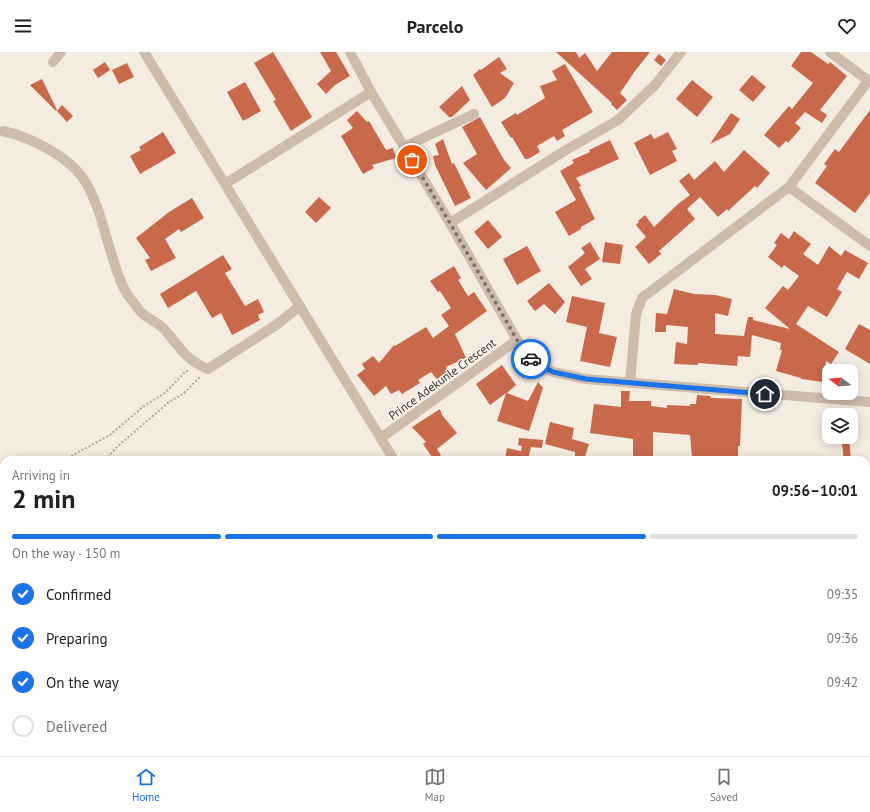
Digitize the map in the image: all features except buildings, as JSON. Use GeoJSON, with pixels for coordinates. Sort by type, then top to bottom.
{"type":"FeatureCollection","features":[{"type":"Feature","properties":{"kind":"street"},"geometry":{"type":"LineString","coordinates":[[53,62],[61,52]]}},
{"type":"Feature","properties":{"kind":"street"},"geometry":{"type":"LineString","coordinates":[[144,52],[392,456]]}},
{"type":"Feature","properties":{"kind":"street"},"geometry":{"type":"LineString","coordinates":[[350,52],[371,92],[450,223],[517,340],[533,362],[553,372],[586,379],[870,402]]}},
{"type":"Feature","properties":{"kind":"street"},"geometry":{"type":"LineString","coordinates":[[450,223],[566,150],[618,120],[655,85],[681,52]]}},
{"type":"Feature","properties":{"kind":"street"},"geometry":{"type":"LineString","coordinates":[[630,383],[636,314],[642,298],[789,187],[869,81],[830,52]]}},
{"type":"Feature","properties":{"kind":"street"},"geometry":{"type":"LineString","coordinates":[[225,184],[371,92]]}},
{"type":"Feature","properties":{"kind":"street"},"geometry":{"type":"LineString","coordinates":[[404,147],[474,114]]}},
{"type":"Feature","properties":{"kind":"street"},"geometry":{"type":"LineString","coordinates":[[3,131],[31,140],[55,154],[72,166],[83,179],[95,204],[118,274],[127,294],[142,314],[165,329],[184,355],[198,365],[208,368],[276,325],[300,306]]}},
{"type":"Feature","properties":{"kind":"street"},"geometry":{"type":"LineString","coordinates":[[789,187],[870,246]]}},
{"type":"Feature","properties":{"kind":"street","name":"Prince Adekunle Crescent"},"geometry":{"type":"LineString","coordinates":[[381,438],[517,340]]}},
{"type":"Feature","properties":{"kind":"path"},"geometry":{"type":"LineString","coordinates":[[71,456],[110,435],[144,406],[165,393],[185,372],[198,365]]}},
{"type":"Feature","properties":{"kind":"path"},"geometry":{"type":"LineString","coordinates":[[109,456],[118,446],[169,402],[184,393],[208,368]]}},
{"type":"Feature","properties":{"kind":"way so far"},"geometry":{"type":"LineString","coordinates":[[412,160],[517,340],[531,359]]}},
{"type":"Feature","properties":{"kind":"route"},"geometry":{"type":"LineString","coordinates":[[531,359],[533,362],[553,372],[586,379],[765,394]]}}]}
